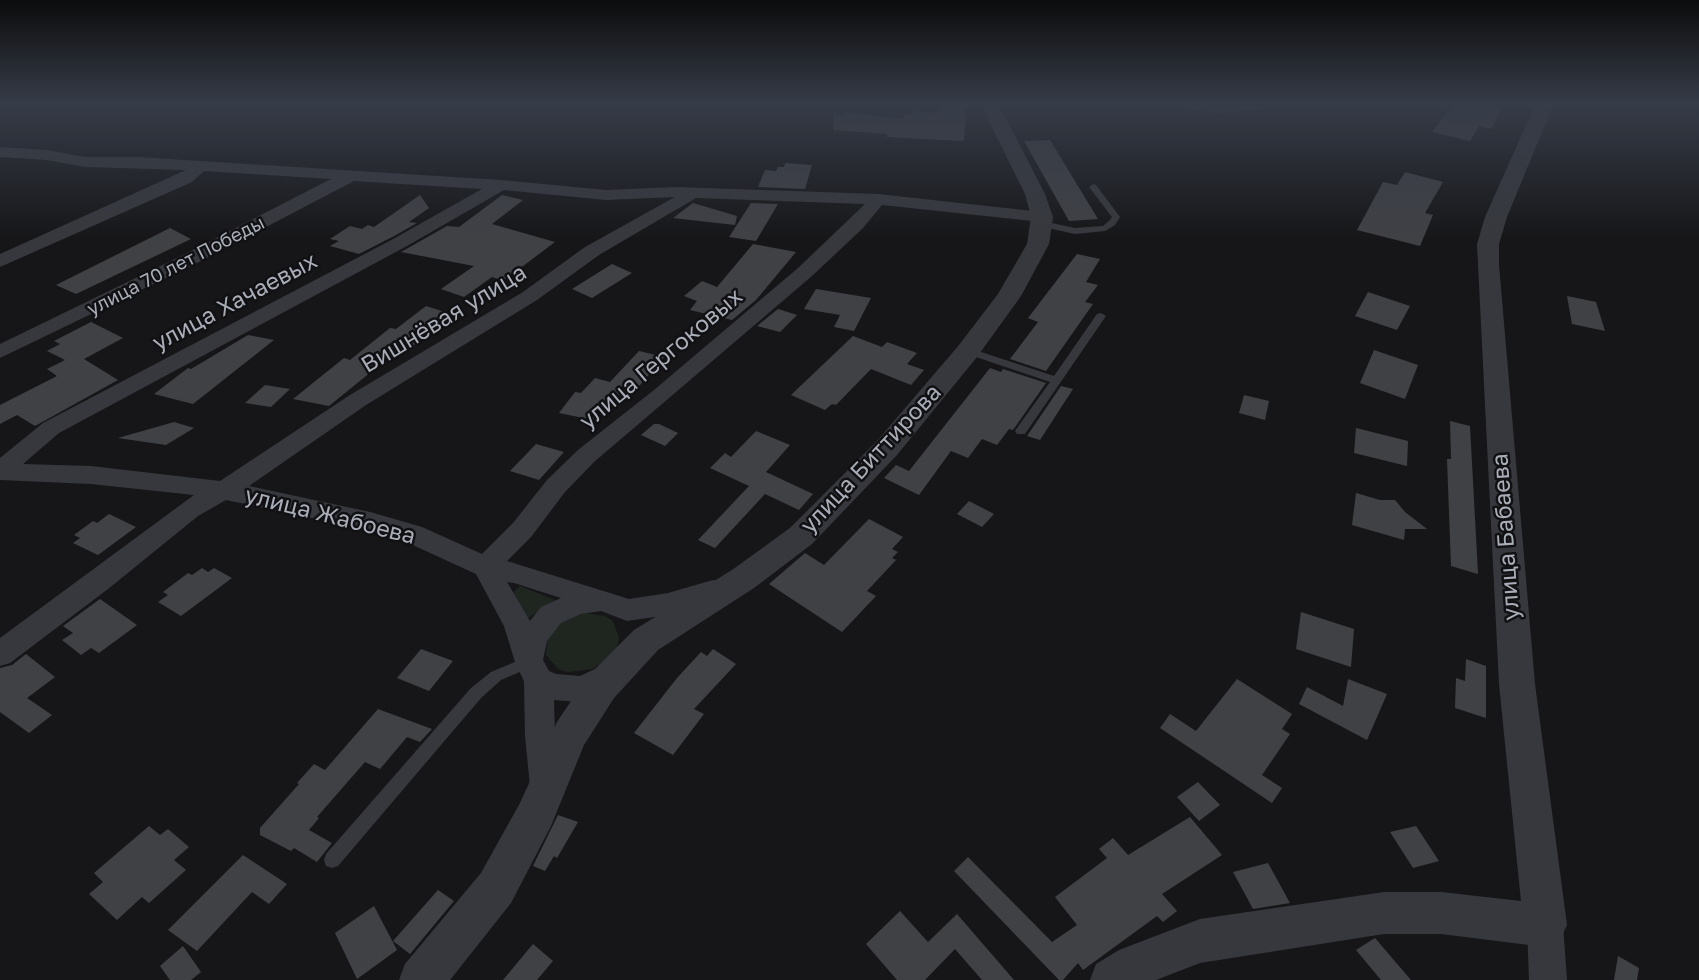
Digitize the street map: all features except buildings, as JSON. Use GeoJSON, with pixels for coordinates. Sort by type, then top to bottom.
{"type":"FeatureCollection","features":[{"type":"Feature","properties":{"kind":"street"},"geometry":{"type":"LineString","coordinates":[[5,155],[47,155],[85,162],[137,162],[192,172],[224,168],[500,185],[606,195],[692,194],[878,200],[948,205],[1042,220],[1035,194],[1012,149]]}},
{"type":"Feature","properties":{"kind":"street","name":"улица Бабаева"},"geometry":{"type":"LineString","coordinates":[[1525,149],[1496,217],[1488,244],[1488,265],[1517,684],[1545,925],[1548,980]]}},
{"type":"Feature","properties":{"kind":"street"},"geometry":{"type":"LineString","coordinates":[[0,261],[192,172]]}},
{"type":"Feature","properties":{"kind":"street","name":"улица 70 лет Победы"},"geometry":{"type":"LineString","coordinates":[[0,352],[192,258],[350,176]]}},
{"type":"Feature","properties":{"kind":"street","name":"улица Хачаевых"},"geometry":{"type":"LineString","coordinates":[[0,472],[33,440],[74,415],[401,242],[500,185]]}},
{"type":"Feature","properties":{"kind":"street","name":"Вишнёвая улица"},"geometry":{"type":"LineString","coordinates":[[0,654],[99,582],[189,510],[358,400],[546,286],[592,251],[642,224],[662,208],[692,194]]}},
{"type":"Feature","properties":{"kind":"street","name":"улица Гергоковых"},"geometry":{"type":"LineString","coordinates":[[485,567],[522,530],[556,486],[586,456],[662,396],[805,272],[857,224],[878,200]]}},
{"type":"Feature","properties":{"kind":"street","name":"улица Биттирова"},"geometry":{"type":"LineString","coordinates":[[546,786],[579,718],[627,658],[801,536],[887,448],[968,351],[1019,279],[1038,244],[1042,220]]}},
{"type":"Feature","properties":{"kind":"street","name":"улица Жабоева"},"geometry":{"type":"LineString","coordinates":[[0,472],[91,475],[223,490],[370,521],[413,534],[485,567],[514,573],[614,605]]}},
{"type":"Feature","properties":{"kind":"street"},"geometry":{"type":"LineString","coordinates":[[485,567],[518,625],[534,671],[553,687],[580,689],[593,686],[627,658],[637,634],[614,605]]}},
{"type":"Feature","properties":{"kind":"street"},"geometry":{"type":"LineString","coordinates":[[421,980],[496,888],[518,851],[546,786],[534,671],[534,636],[551,615],[578,603],[668,604],[730,586]]}},
{"type":"Feature","properties":{"kind":"street"},"geometry":{"type":"LineString","coordinates":[[1111,980],[1135,966],[1200,941],[1384,913],[1441,913],[1545,925]]}},
{"type":"Feature","properties":{"kind":"lane"},"geometry":{"type":"LineString","coordinates":[[1042,220],[1075,231],[1105,228],[1116,217],[1093,187]]}},
{"type":"Feature","properties":{"kind":"lane"},"geometry":{"type":"LineString","coordinates":[[1021,431],[1101,316]]}},
{"type":"Feature","properties":{"kind":"lane"},"geometry":{"type":"LineString","coordinates":[[968,351],[1056,380]]}},
{"type":"Feature","properties":{"kind":"lane"},"geometry":{"type":"LineString","coordinates":[[332,860],[476,693],[496,676],[534,671]]}},
{"type":"Feature","properties":{"kind":"shaded area"},"geometry":{"type":"Polygon","coordinates":[[[520,586],[555,600],[527,619],[513,593],[520,586]]]}},
{"type":"Feature","properties":{"kind":"shaded area"},"geometry":{"type":"Polygon","coordinates":[[[585,613],[605,616],[613,621],[619,638],[617,647],[611,656],[592,669],[568,672],[558,669],[546,655],[548,636],[563,621],[585,613]]]}}]}
